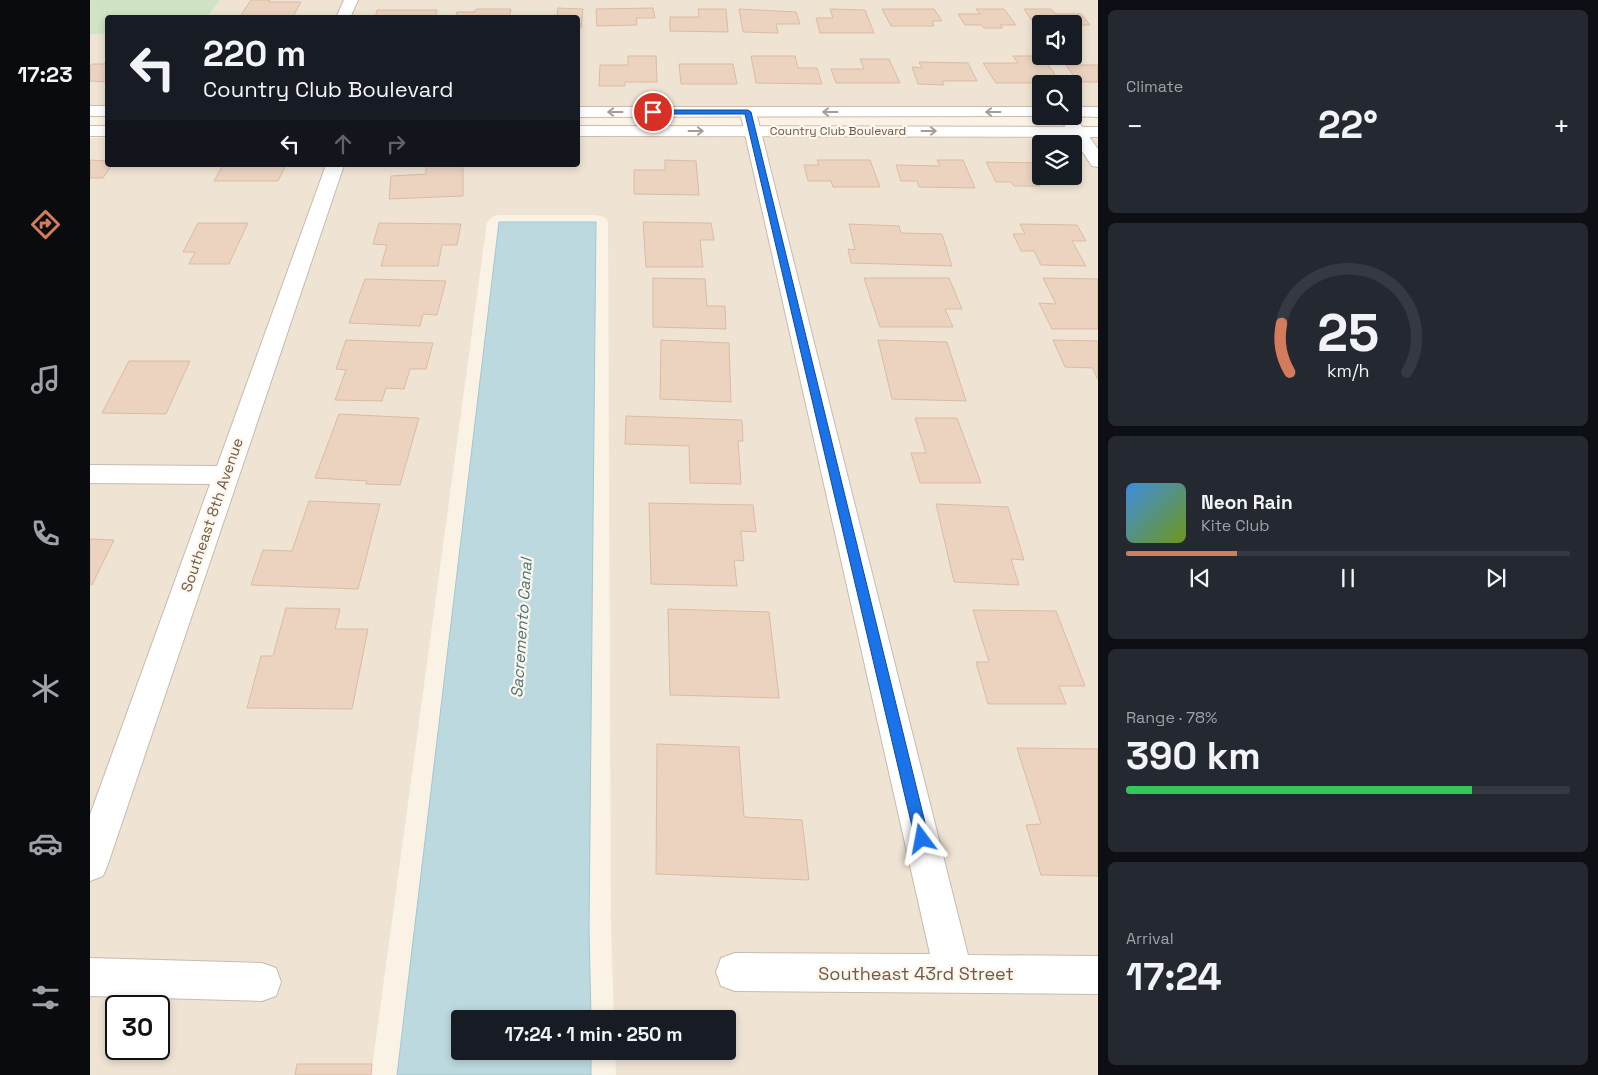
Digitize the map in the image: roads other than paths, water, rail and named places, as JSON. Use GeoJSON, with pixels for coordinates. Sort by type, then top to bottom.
{"type":"FeatureCollection","features":[{"type":"Feature","properties":{"kind":"street"},"geometry":{"type":"LineString","coordinates":[[344,15],[351,0]]}},
{"type":"Feature","properties":{"kind":"street"},"geometry":{"type":"LineString","coordinates":[[90,111],[105,111]]}},
{"type":"Feature","properties":{"kind":"street","name":"Country Club Boulevard"},"geometry":{"type":"LineString","coordinates":[[580,112],[750,122],[1098,132]]}},
{"type":"Feature","properties":{"kind":"street","name":"Country Club Boulevard"},"geometry":{"type":"LineString","coordinates":[[580,131],[750,122],[1032,112]]}},
{"type":"Feature","properties":{"kind":"street"},"geometry":{"type":"LineString","coordinates":[[1082,112],[1098,112]]}},
{"type":"Feature","properties":{"kind":"street"},"geometry":{"type":"LineString","coordinates":[[750,122],[954,975]]}},
{"type":"Feature","properties":{"kind":"street"},"geometry":{"type":"LineString","coordinates":[[1072,125],[1098,162]]}},
{"type":"Feature","properties":{"kind":"street"},"geometry":{"type":"LineString","coordinates":[[90,131],[105,131]]}},
{"type":"Feature","properties":{"kind":"street","name":"Southeast 8th Avenue"},"geometry":{"type":"LineString","coordinates":[[90,864],[335,167]]}},
{"type":"Feature","properties":{"kind":"street"},"geometry":{"type":"LineString","coordinates":[[90,474],[226,475]]}},
{"type":"Feature","properties":{"kind":"street","name":"Southeast 43rd Street"},"geometry":{"type":"LineString","coordinates":[[735,972],[954,975],[1098,974]]}},
{"type":"Feature","properties":{"kind":"street"},"geometry":{"type":"LineString","coordinates":[[90,977],[262,982]]}},
{"type":"Feature","properties":{"kind":"water","name":"Sacremento Canal"},"geometry":{"type":"Polygon","coordinates":[[[499,222],[596,222],[589,928],[591,1010],[451,1010],[451,1060],[591,1060],[591,1075],[397,1075],[499,222]]]}}]}
